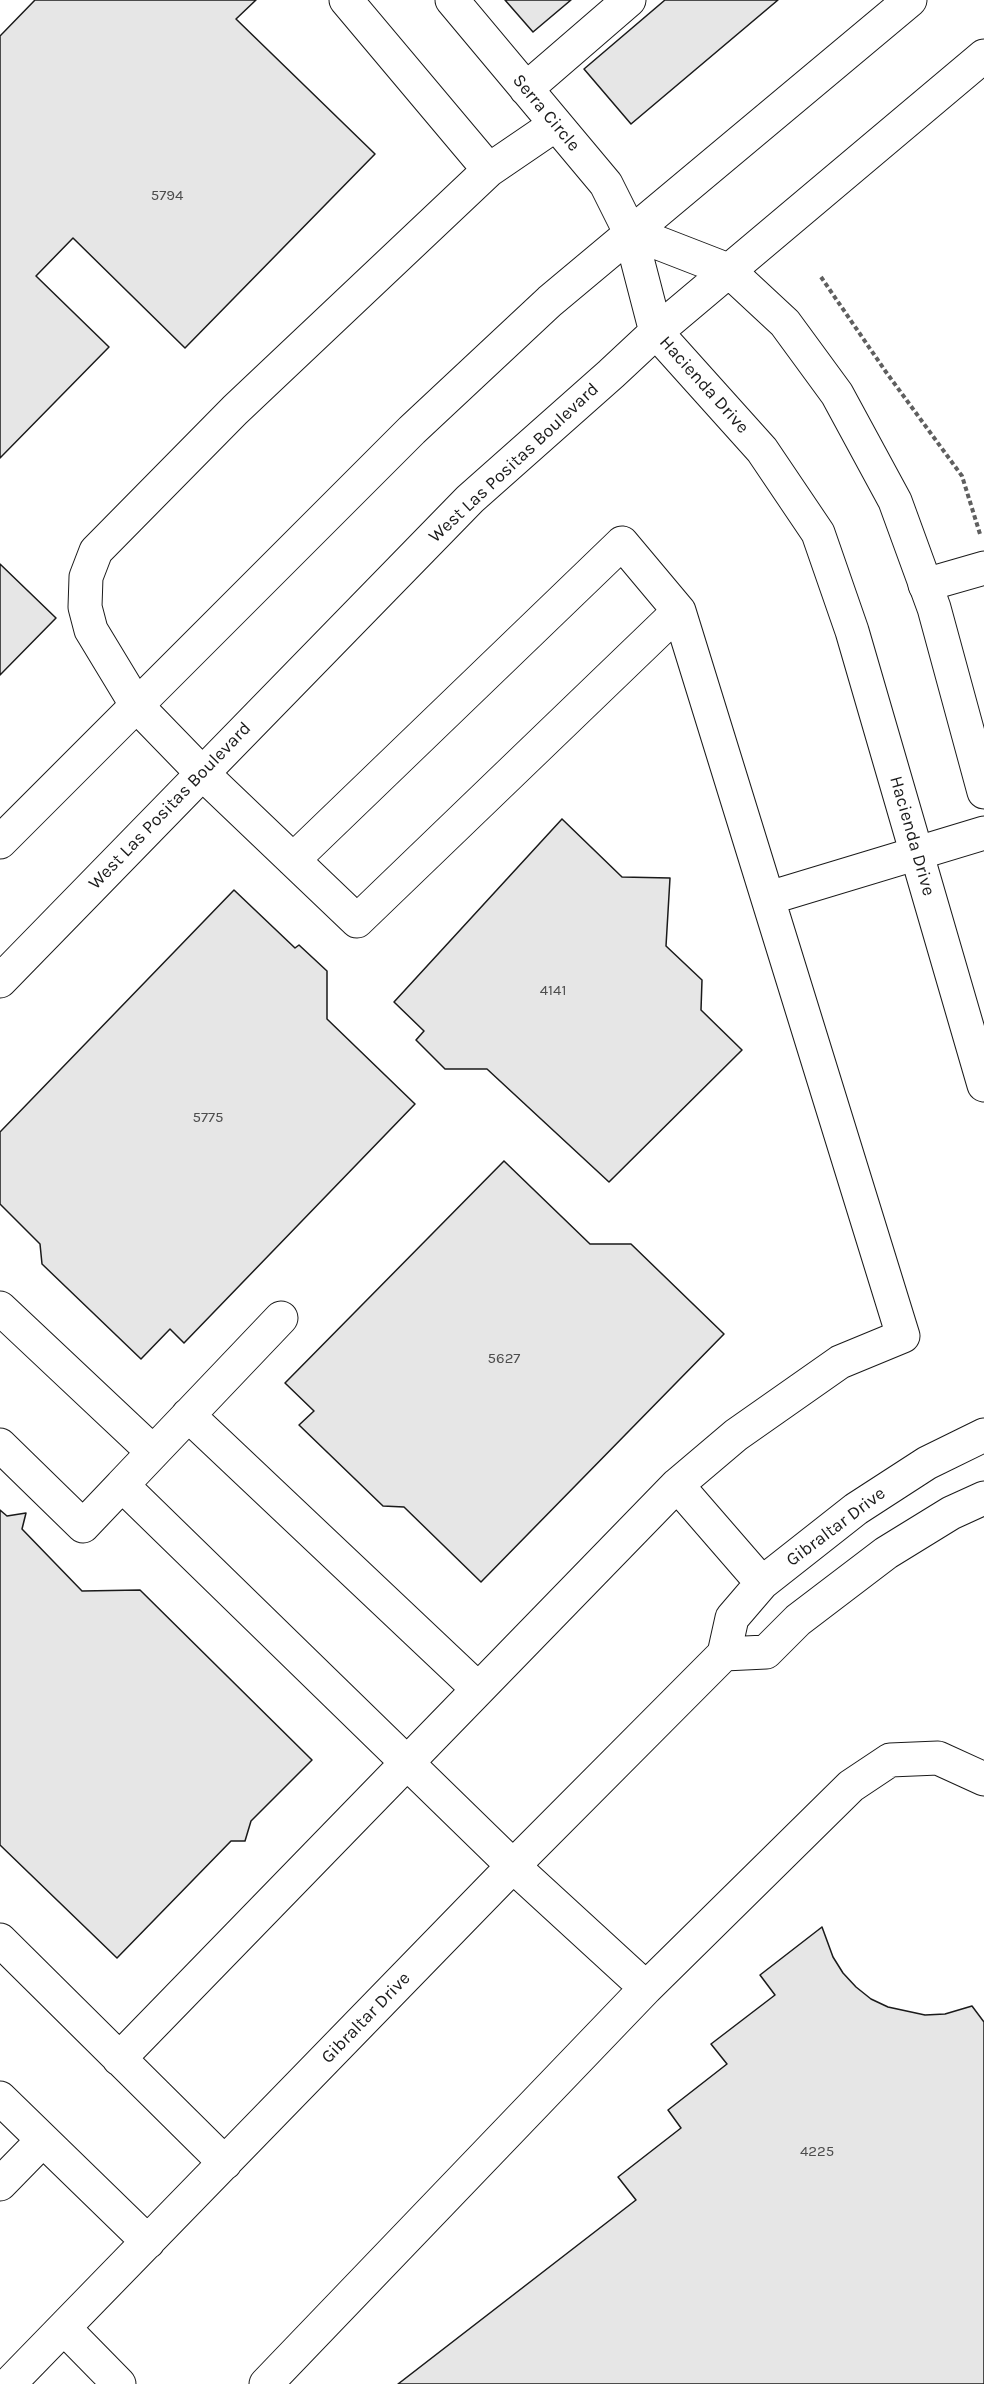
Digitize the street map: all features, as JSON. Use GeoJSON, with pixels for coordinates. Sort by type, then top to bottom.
{"type":"FeatureCollection","features":[{"type":"Feature","properties":{"kind":"main road"},"geometry":{"type":"LineString","coordinates":[[346,0],[489,170]]}},
{"type":"Feature","properties":{"kind":"main road","name":"Serra Circle"},"geometry":{"type":"LineString","coordinates":[[453,0],[606,184],[630,232]]}},
{"type":"Feature","properties":{"kind":"main road"},"geometry":{"type":"LineString","coordinates":[[526,89],[629,0]]}},
{"type":"Feature","properties":{"kind":"main road"},"geometry":{"type":"LineString","coordinates":[[0,842],[412,430],[550,301],[910,0]]}},
{"type":"Feature","properties":{"kind":"main road","name":"West Las Positas Boulevard"},"geometry":{"type":"LineString","coordinates":[[0,981],[470,499],[656,332],[984,56]]}},
{"type":"Feature","properties":{"kind":"main road"},"geometry":{"type":"LineString","coordinates":[[555,125],[489,170],[235,410],[96,551],[86,577],[85,607],[91,630],[137,706],[202,773],[357,921],[679,610]]}},
{"type":"Feature","properties":{"kind":"main road"},"geometry":{"type":"LineString","coordinates":[[630,232],[728,270],[785,323],[837,394],[895,501],[934,608],[984,792]]}},
{"type":"Feature","properties":{"kind":"main road","name":"Hacienda Drive"},"geometry":{"type":"LineString","coordinates":[[630,232],[656,332],[762,450],[818,532],[852,631],[984,1085]]}},
{"type":"Feature","properties":{"kind":"main road"},"geometry":{"type":"LineString","coordinates":[[119,2058],[677,1485],[736,1435],[840,1362],[903,1336],[679,610],[622,543],[293,860]]}},
{"type":"Feature","properties":{"kind":"main road"},"geometry":{"type":"LineString","coordinates":[[925,585],[982,553]]}},
{"type":"Feature","properties":{"kind":"main road"},"geometry":{"type":"LineString","coordinates":[[769,898],[984,833]]}},
{"type":"Feature","properties":{"kind":"main road"},"geometry":{"type":"LineString","coordinates":[[0,1308],[153,1452]]}},
{"type":"Feature","properties":{"kind":"main road"},"geometry":{"type":"LineString","coordinates":[[0,1445],[82,1526],[281,1318]]}},
{"type":"Feature","properties":{"kind":"main road"},"geometry":{"type":"LineString","coordinates":[[188,1415],[478,1689]]}},
{"type":"Feature","properties":{"kind":"main road","name":"Gibraltar Drive"},"geometry":{"type":"LineString","coordinates":[[9,2384],[513,1866],[724,1654],[732,1618],[762,1583],[856,1509],[927,1463],[984,1435]]}},
{"type":"Feature","properties":{"kind":"main road"},"geometry":{"type":"LineString","coordinates":[[122,1485],[513,1866],[646,1988]]}},
{"type":"Feature","properties":{"kind":"main road"},"geometry":{"type":"LineString","coordinates":[[677,1485],[762,1583]]}},
{"type":"Feature","properties":{"kind":"main road"},"geometry":{"type":"LineString","coordinates":[[724,1654],[766,1652],[798,1620],[886,1553],[951,1513],[984,1498]]}},
{"type":"Feature","properties":{"kind":"main road"},"geometry":{"type":"LineString","coordinates":[[266,2384],[646,1988],[851,1786],[890,1760],[938,1758],[984,1779]]}},
{"type":"Feature","properties":{"kind":"main road"},"geometry":{"type":"LineString","coordinates":[[0,1940],[225,2163]]}},
{"type":"Feature","properties":{"kind":"main road"},"geometry":{"type":"LineString","coordinates":[[0,2098],[148,2242]]}},
{"type":"Feature","properties":{"kind":"main road"},"geometry":{"type":"LineString","coordinates":[[0,2184],[43,2140]]}},
{"type":"Feature","properties":{"kind":"main road"},"geometry":{"type":"LineString","coordinates":[[64,2328],[119,2384]]}},
{"type":"Feature","properties":{"kind":"path"},"geometry":{"type":"LineString","coordinates":[[821,278],[962,476],[982,553]]}},
{"type":"Feature","properties":{"kind":"building"},"geometry":{"type":"Polygon","coordinates":[[[35,0],[256,0],[236,19],[375,154],[185,348],[73,238],[36,276],[109,347],[0,458],[0,36],[35,0]]]}},
{"type":"Feature","properties":{"kind":"building"},"geometry":{"type":"Polygon","coordinates":[[[505,0],[571,0],[533,32],[505,0]]]}},
{"type":"Feature","properties":{"kind":"building"},"geometry":{"type":"Polygon","coordinates":[[[665,0],[778,0],[631,124],[584,69],[665,0]]]}},
{"type":"Feature","properties":{"kind":"building"},"geometry":{"type":"Polygon","coordinates":[[[0,564],[56,618],[0,675],[0,564]]]}},
{"type":"Feature","properties":{"kind":"building"},"geometry":{"type":"Polygon","coordinates":[[[562,819],[622,877],[670,878],[666,946],[702,980],[701,1010],[742,1050],[609,1182],[487,1069],[445,1069],[416,1040],[424,1031],[394,1002],[562,819]]]}},
{"type":"Feature","properties":{"kind":"building"},"geometry":{"type":"Polygon","coordinates":[[[234,890],[295,948],[299,945],[327,971],[327,1019],[415,1104],[184,1343],[170,1329],[141,1359],[42,1264],[40,1244],[0,1204],[0,1132],[234,890]]]}},
{"type":"Feature","properties":{"kind":"building"},"geometry":{"type":"Polygon","coordinates":[[[504,1161],[590,1244],[631,1244],[724,1334],[481,1582],[404,1507],[383,1506],[299,1425],[314,1411],[285,1383],[504,1161]]]}},
{"type":"Feature","properties":{"kind":"building"},"geometry":{"type":"Polygon","coordinates":[[[0,1510],[7,1516],[26,1513],[22,1529],[82,1591],[140,1590],[312,1760],[251,1821],[245,1841],[231,1841],[117,1958],[0,1845],[0,1510]]]}},
{"type":"Feature","properties":{"kind":"building"},"geometry":{"type":"Polygon","coordinates":[[[822,1927],[833,1957],[843,1973],[871,1999],[888,2007],[925,2015],[945,2014],[972,2006],[984,2022],[984,2384],[398,2384],[636,2200],[618,2177],[681,2128],[668,2110],[727,2064],[711,2044],[775,1995],[760,1975],[822,1927]]]}}]}
